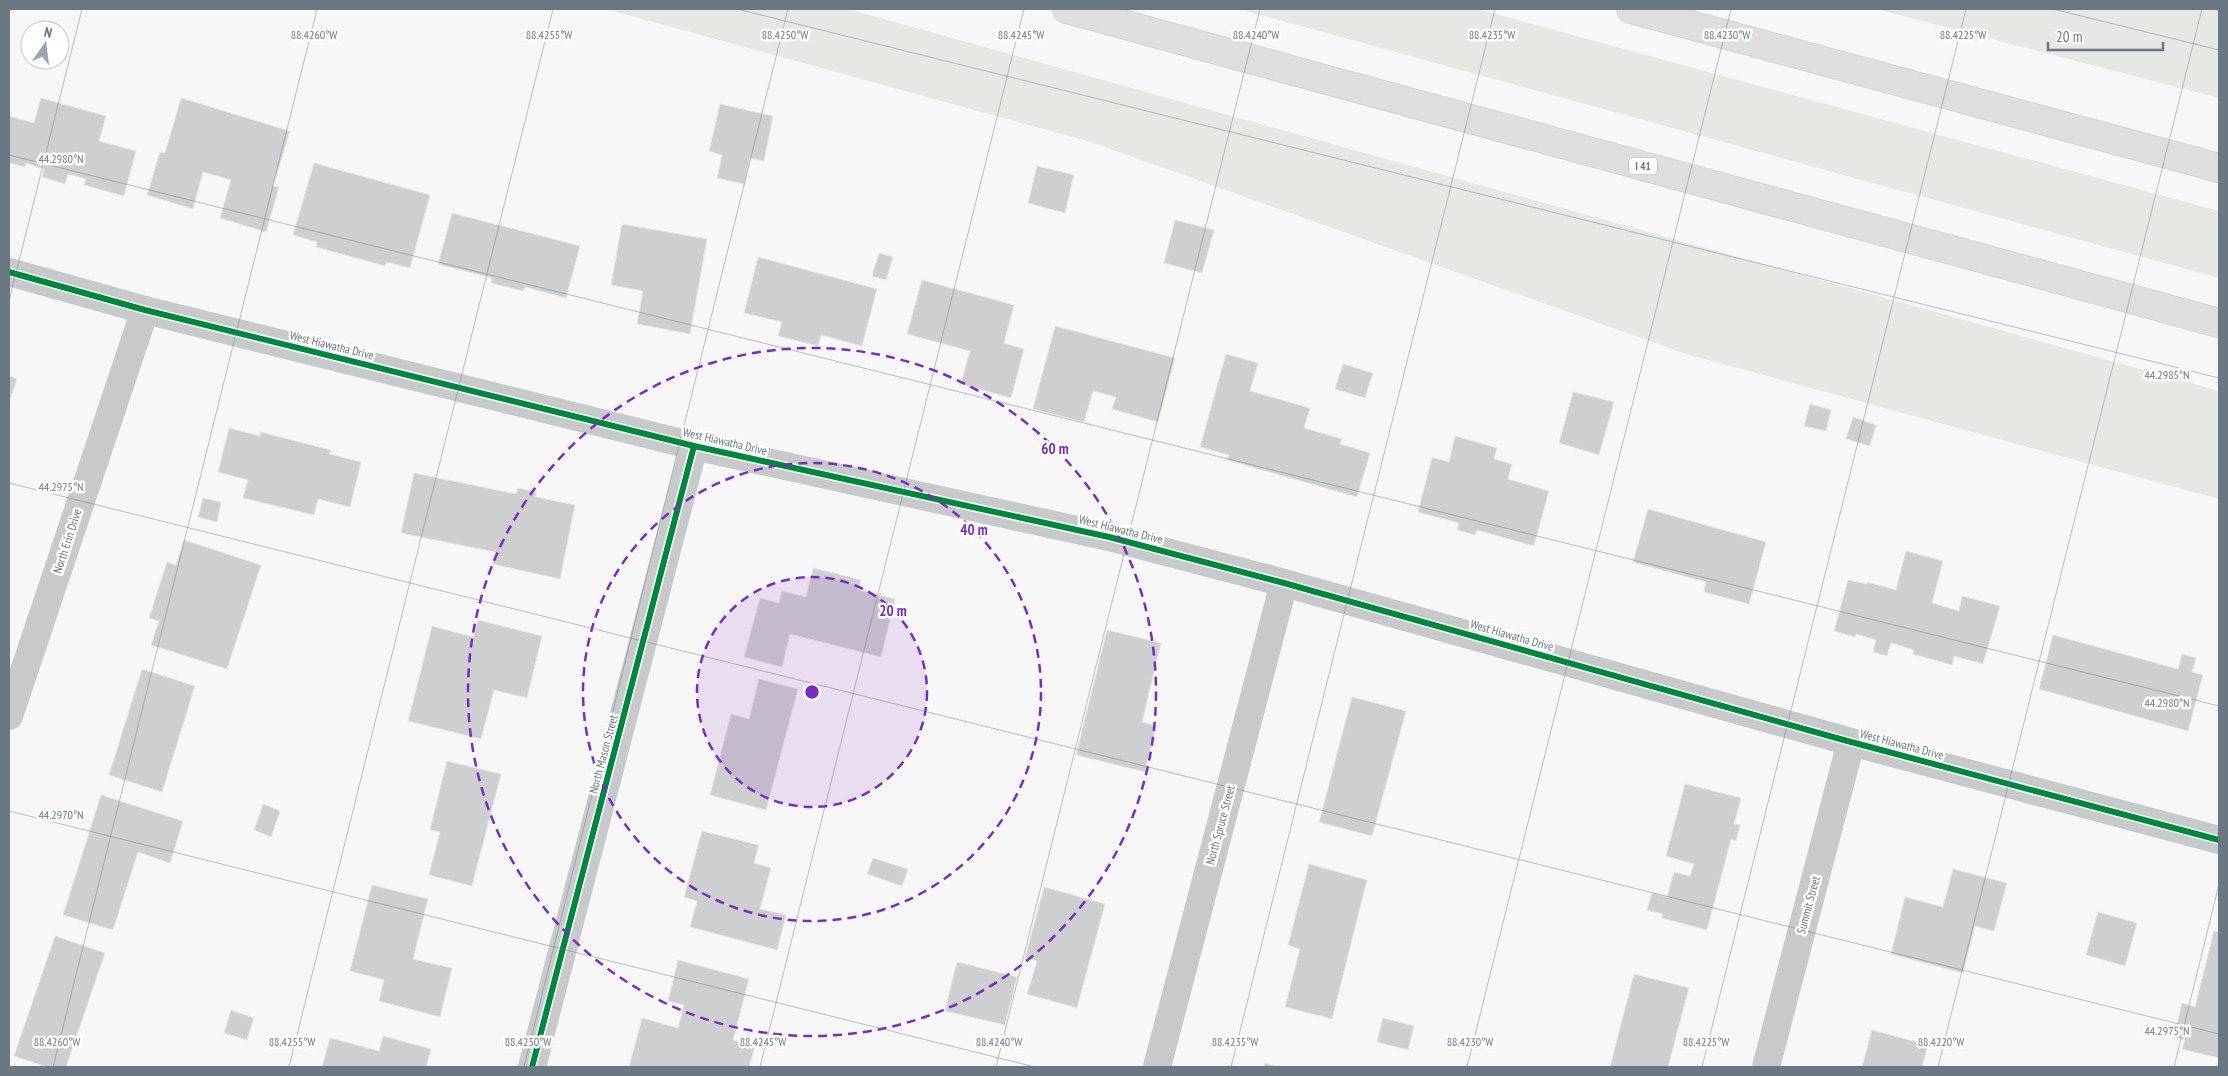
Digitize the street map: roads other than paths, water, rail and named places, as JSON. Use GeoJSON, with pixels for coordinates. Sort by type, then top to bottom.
{"type":"FeatureCollection","features":[{"type":"Feature","properties":{"kind":"highway","name":"I 41"},"geometry":{"type":"LineString","coordinates":[[1067,9],[2219,323]]}},
{"type":"Feature","properties":{"kind":"highway"},"geometry":{"type":"LineString","coordinates":[[1631,9],[2219,168]]}},
{"type":"Feature","properties":{"kind":"street","name":"West Hiawatha Drive"},"geometry":{"type":"LineString","coordinates":[[9,272],[144,310],[694,446],[1109,537],[1284,583],[1851,742],[2219,840]]}},
{"type":"Feature","properties":{"kind":"street","name":"North Erin Drive"},"geometry":{"type":"LineString","coordinates":[[9,716],[144,310]]}},
{"type":"Feature","properties":{"kind":"street","name":"North Mason Street"},"geometry":{"type":"LineString","coordinates":[[532,1067],[694,446]]}},
{"type":"Feature","properties":{"kind":"street","name":"North Spruce Street"},"geometry":{"type":"LineString","coordinates":[[1157,1067],[1284,583]]}},
{"type":"Feature","properties":{"kind":"street","name":"Summit Street"},"geometry":{"type":"LineString","coordinates":[[1766,1067],[1851,742]]}}]}
